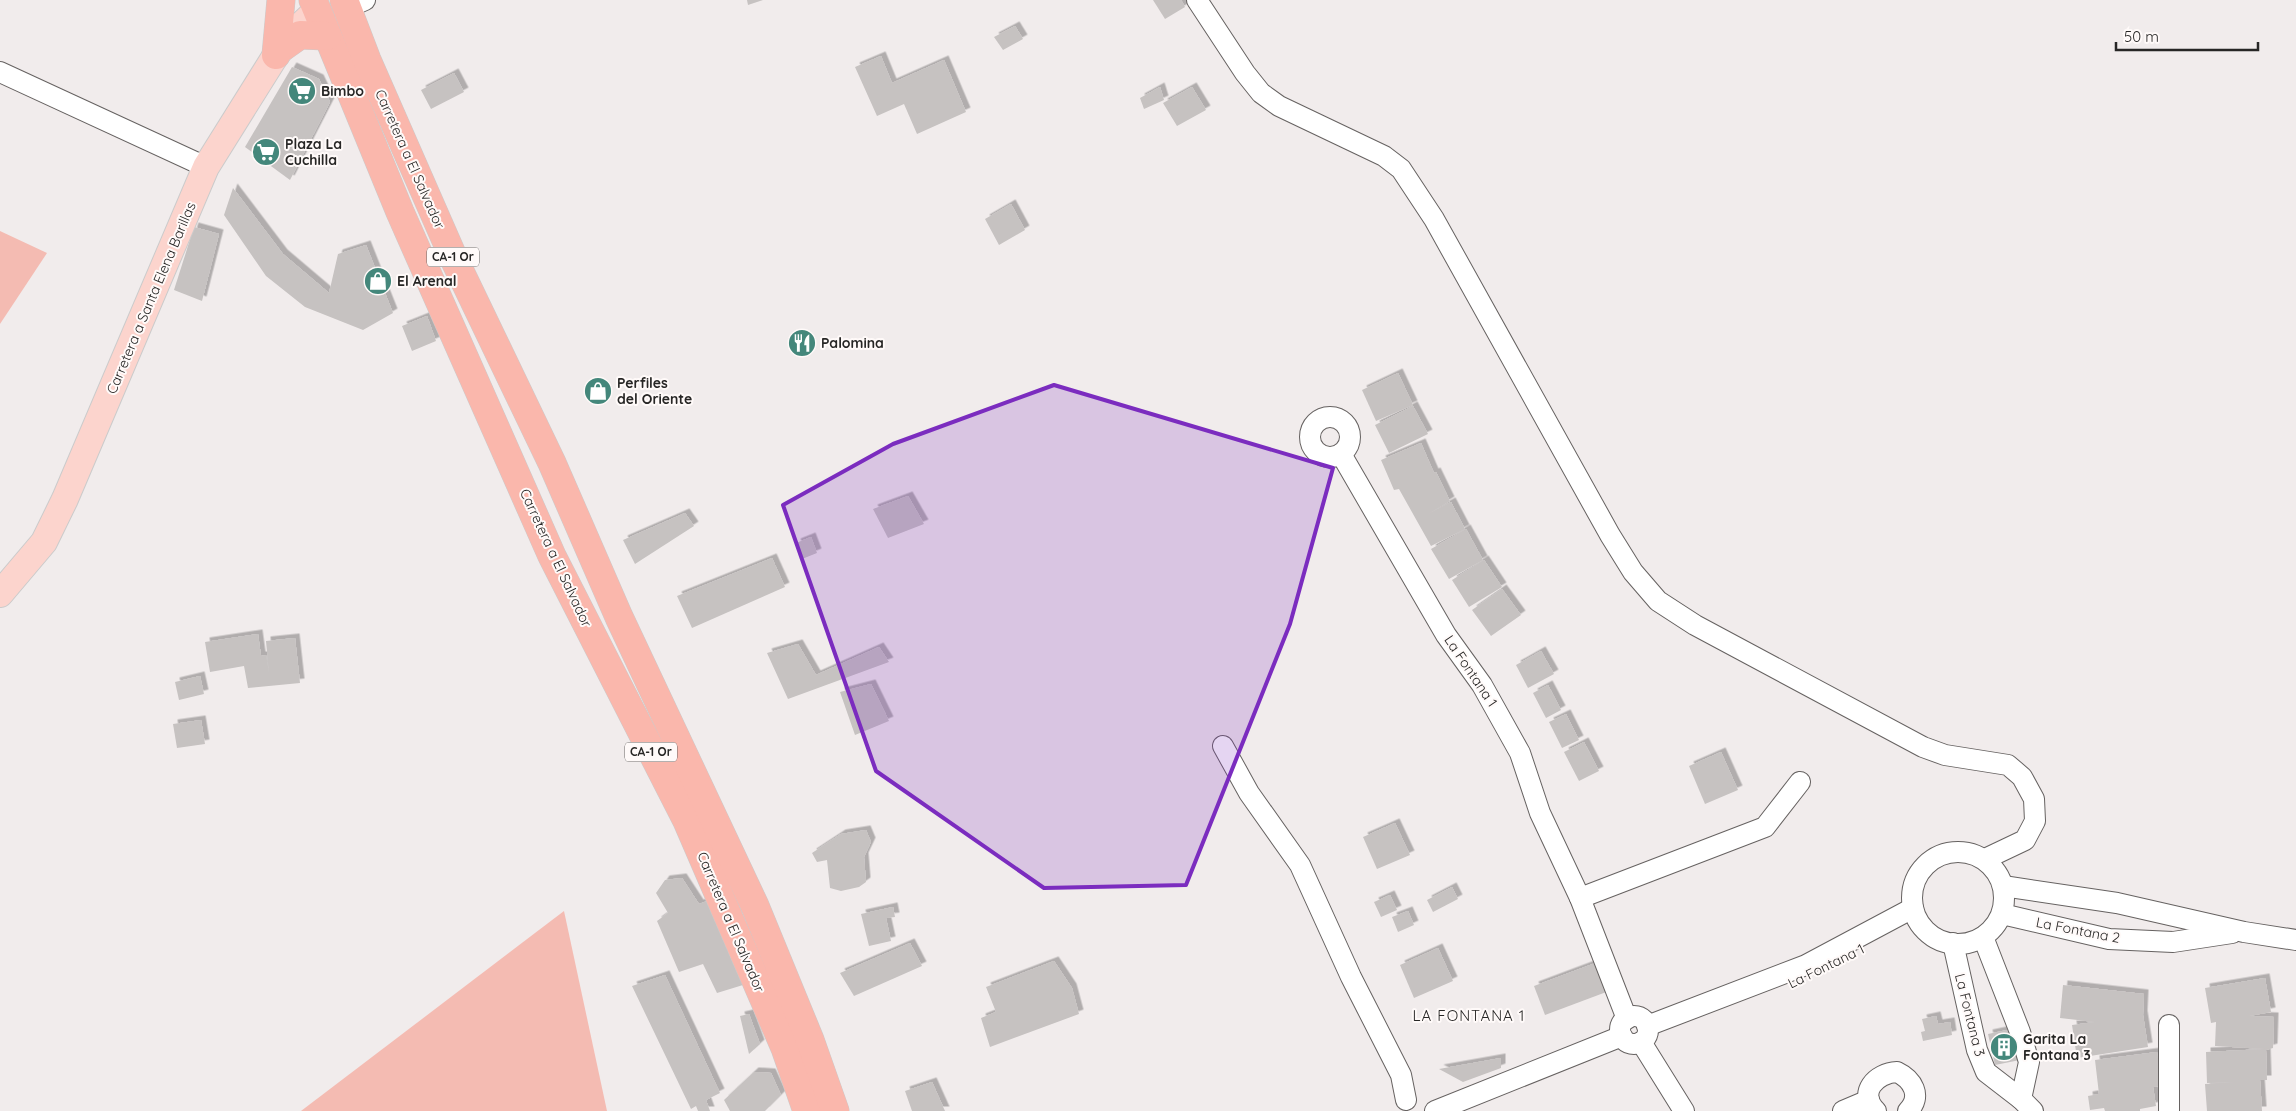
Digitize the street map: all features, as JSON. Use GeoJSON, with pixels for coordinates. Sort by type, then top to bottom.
{"type":"FeatureCollection","features":[{"type":"Feature","properties":{"kind":"highway"},"geometry":{"type":"LineString","coordinates":[[280,51],[281,0]]}},
{"type":"Feature","properties":{"kind":"highway","name":"Carretera a El Salvador"},"geometry":{"type":"LineString","coordinates":[[352,3],[371,69],[455,261],[573,510],[619,617],[755,906],[810,1040],[835,1111]]}},
{"type":"Feature","properties":{"kind":"highway","name":"Carretera a El Salvador"},"geometry":{"type":"LineString","coordinates":[[315,5],[400,212],[552,556],[643,738],[687,821],[785,1048],[807,1111]]}},
{"type":"Feature","properties":{"kind":"highway"},"geometry":{"type":"LineString","coordinates":[[280,51],[300,35],[327,36]]}},
{"type":"Feature","properties":{"kind":"highway"},"geometry":{"type":"LineString","coordinates":[[483,399],[505,426],[552,518],[557,521],[573,510]]}},
{"type":"Feature","properties":{"kind":"main road","name":"Carretera a Santa Elena Barillas"},"geometry":{"type":"LineString","coordinates":[[0,594],[44,542],[65,499],[206,167],[280,51],[315,5]]}},
{"type":"Feature","properties":{"kind":"street"},"geometry":{"type":"LineString","coordinates":[[1197,0],[1260,93],[1279,106],[1384,156],[1401,169],[1434,219],[1610,535],[1633,572],[1658,600],[1695,625],[1924,747],[1945,755],[2008,766],[2022,777],[2034,799],[2035,821],[2026,840],[1985,860]]}},
{"type":"Feature","properties":{"kind":"street"},"geometry":{"type":"LineString","coordinates":[[0,72],[206,167]]}},
{"type":"Feature","properties":{"kind":"street","name":"La Fontana 1"},"geometry":{"type":"LineString","coordinates":[[1341,454],[1446,635],[1503,720],[1520,753],[1540,813],[1580,898],[1624,1027]]}},
{"type":"Feature","properties":{"kind":"street"},"geometry":{"type":"LineString","coordinates":[[1223,746],[1249,793],[1300,865],[1351,977],[1401,1075],[1401,1106],[1418,1100],[1424,1103],[1430,1111]]}},
{"type":"Feature","properties":{"kind":"street"},"geometry":{"type":"LineString","coordinates":[[1580,898],[1765,827],[1800,782]]}},
{"type":"Feature","properties":{"kind":"street"},"geometry":{"type":"LineString","coordinates":[[1959,851],[1972,853],[1985,860],[2000,877],[2003,886],[2005,898],[2002,914],[1997,923],[1983,937],[1968,942],[1953,943],[1936,938],[1929,933],[1915,914],[1912,894],[1915,881],[1922,869],[1932,860],[1945,854],[1959,851]]}},
{"type":"Feature","properties":{"kind":"street","name":"La Fontana 2"},"geometry":{"type":"LineString","coordinates":[[2003,886],[2117,903],[2244,932],[2296,940]]}},
{"type":"Feature","properties":{"kind":"street","name":"La Fontana 1"},"geometry":{"type":"LineString","coordinates":[[1644,1034],[1729,995],[1806,965],[1915,914]]}},
{"type":"Feature","properties":{"kind":"street","name":"La Fontana 2"},"geometry":{"type":"LineString","coordinates":[[2002,914],[2109,939],[2173,942],[2244,932]]}},
{"type":"Feature","properties":{"kind":"street","name":"La Fontana 3"},"geometry":{"type":"LineString","coordinates":[[1983,937],[2020,1032],[2029,1062],[2027,1105]]}},
{"type":"Feature","properties":{"kind":"street","name":"La Fontana 3"},"geometry":{"type":"LineString","coordinates":[[1953,943],[1978,1050],[1986,1072],[2027,1105]]}},
{"type":"Feature","properties":{"kind":"street"},"geometry":{"type":"LineString","coordinates":[[2169,1024],[2169,1111]]}},
{"type":"Feature","properties":{"kind":"street"},"geometry":{"type":"LineString","coordinates":[[1435,1111],[1624,1027],[1630,1043],[1644,1034],[1684,1111]]}},
{"type":"Feature","properties":{"kind":"street"},"geometry":{"type":"LineString","coordinates":[[1842,1111],[1873,1105],[1869,1091],[1872,1082],[1888,1072],[1896,1072],[1912,1082],[1915,1090],[1915,1099],[1908,1111]]}},
{"type":"Feature","properties":{"kind":"highlighted area"},"geometry":{"type":"Polygon","coordinates":[[[1054,385],[1333,468],[1290,624],[1186,885],[1044,888],[876,771],[783,505],[893,444],[1054,385]]]}},
{"type":"Feature","properties":{"kind":"shaded area"},"geometry":{"type":"Polygon","coordinates":[[[0,231],[47,253],[0,324],[0,231]]]}},
{"type":"Feature","properties":{"kind":"shaded area"},"geometry":{"type":"Polygon","coordinates":[[[564,911],[607,1111],[301,1111],[564,911]]]}},
{"type":"Feature","properties":{"kind":"building"},"geometry":{"type":"Polygon","coordinates":[[[747,0],[763,0],[748,5],[747,0]]]}},
{"type":"Feature","properties":{"kind":"building"},"geometry":{"type":"Polygon","coordinates":[[[1153,0],[1181,0],[1185,7],[1165,19],[1153,0]]]}},
{"type":"Feature","properties":{"kind":"building"},"geometry":{"type":"Polygon","coordinates":[[[1015,26],[1023,39],[1003,50],[994,37],[1015,26]]]}},
{"type":"Feature","properties":{"kind":"building"},"geometry":{"type":"Polygon","coordinates":[[[881,56],[892,83],[944,60],[966,112],[917,134],[904,104],[877,116],[855,67],[881,56]]]}},
{"type":"Feature","properties":{"kind":"building"},"geometry":{"type":"Polygon","coordinates":[[[292,67],[319,79],[330,102],[290,180],[245,147],[292,67]]]}},
{"type":"Feature","properties":{"kind":"building"},"geometry":{"type":"Polygon","coordinates":[[[454,73],[464,92],[431,109],[421,90],[454,73]]]}},
{"type":"Feature","properties":{"kind":"building"},"geometry":{"type":"Polygon","coordinates":[[[1160,87],[1164,100],[1144,109],[1140,98],[1160,87]]]}},
{"type":"Feature","properties":{"kind":"building"},"geometry":{"type":"Polygon","coordinates":[[[1192,87],[1206,110],[1177,126],[1163,103],[1192,87]]]}},
{"type":"Feature","properties":{"kind":"building"},"geometry":{"type":"Polygon","coordinates":[[[233,188],[283,254],[329,293],[338,254],[366,245],[393,313],[363,330],[305,307],[266,276],[224,215],[233,188]]]}},
{"type":"Feature","properties":{"kind":"building"},"geometry":{"type":"Polygon","coordinates":[[[1011,204],[1025,230],[999,245],[985,219],[1011,204]]]}},
{"type":"Feature","properties":{"kind":"building"},"geometry":{"type":"Polygon","coordinates":[[[194,227],[219,234],[202,301],[174,290],[194,227]]]}},
{"type":"Feature","properties":{"kind":"building"},"geometry":{"type":"Polygon","coordinates":[[[427,316],[436,341],[412,351],[402,326],[427,316]]]}},
{"type":"Feature","properties":{"kind":"building"},"geometry":{"type":"Polygon","coordinates":[[[1398,373],[1413,405],[1376,421],[1362,390],[1398,373]]]}},
{"type":"Feature","properties":{"kind":"building"},"geometry":{"type":"Polygon","coordinates":[[[1413,406],[1428,434],[1389,453],[1375,425],[1413,406]]]}},
{"type":"Feature","properties":{"kind":"building"},"geometry":{"type":"Polygon","coordinates":[[[1421,443],[1434,473],[1436,472],[1450,501],[1428,514],[1451,502],[1465,529],[1431,546],[1399,489],[1394,490],[1381,460],[1421,443]]]}},
{"type":"Feature","properties":{"kind":"building"},"geometry":{"type":"Polygon","coordinates":[[[908,496],[924,524],[888,538],[873,509],[908,496]]]}},
{"type":"Feature","properties":{"kind":"building"},"geometry":{"type":"Polygon","coordinates":[[[685,513],[694,526],[635,564],[623,540],[685,513]]]}},
{"type":"Feature","properties":{"kind":"building"},"geometry":{"type":"Polygon","coordinates":[[[1466,529],[1483,560],[1449,579],[1431,549],[1466,529]]]}},
{"type":"Feature","properties":{"kind":"building"},"geometry":{"type":"Polygon","coordinates":[[[811,537],[817,553],[802,559],[796,543],[811,537]]]}},
{"type":"Feature","properties":{"kind":"building"},"geometry":{"type":"Polygon","coordinates":[[[772,558],[785,587],[692,628],[677,596],[772,558]]]}},
{"type":"Feature","properties":{"kind":"building"},"geometry":{"type":"Polygon","coordinates":[[[1484,560],[1502,587],[1469,607],[1452,580],[1484,560]]]}},
{"type":"Feature","properties":{"kind":"building"},"geometry":{"type":"Polygon","coordinates":[[[1502,589],[1521,615],[1491,636],[1472,610],[1502,589]]]}},
{"type":"Feature","properties":{"kind":"building"},"geometry":{"type":"Polygon","coordinates":[[[258,634],[261,656],[266,655],[269,673],[266,641],[295,638],[300,683],[248,688],[244,666],[210,672],[205,642],[258,634]]]}},
{"type":"Feature","properties":{"kind":"building"},"geometry":{"type":"Polygon","coordinates":[[[798,644],[816,675],[879,647],[889,662],[788,699],[767,653],[798,644]]]}},
{"type":"Feature","properties":{"kind":"building"},"geometry":{"type":"Polygon","coordinates":[[[1541,651],[1554,674],[1528,688],[1516,665],[1541,651]]]}},
{"type":"Feature","properties":{"kind":"building"},"geometry":{"type":"Polygon","coordinates":[[[200,676],[204,694],[179,700],[175,682],[200,676]]]}},
{"type":"Feature","properties":{"kind":"building"},"geometry":{"type":"Polygon","coordinates":[[[871,684],[889,721],[855,735],[840,692],[871,684]]]}},
{"type":"Feature","properties":{"kind":"building"},"geometry":{"type":"Polygon","coordinates":[[[1548,685],[1561,710],[1546,718],[1533,693],[1548,685]]]}},
{"type":"Feature","properties":{"kind":"building"},"geometry":{"type":"Polygon","coordinates":[[[1566,714],[1579,740],[1562,748],[1549,722],[1566,714]]]}},
{"type":"Feature","properties":{"kind":"building"},"geometry":{"type":"Polygon","coordinates":[[[201,720],[205,744],[177,748],[173,724],[201,720]]]}},
{"type":"Feature","properties":{"kind":"building"},"geometry":{"type":"Polygon","coordinates":[[[1584,742],[1599,771],[1579,781],[1564,752],[1584,742]]]}},
{"type":"Feature","properties":{"kind":"building"},"geometry":{"type":"Polygon","coordinates":[[[1721,752],[1738,790],[1705,804],[1689,766],[1721,752]]]}},
{"type":"Feature","properties":{"kind":"building"},"geometry":{"type":"Polygon","coordinates":[[[1395,823],[1410,855],[1377,869],[1363,837],[1395,823]]]}},
{"type":"Feature","properties":{"kind":"building"},"geometry":{"type":"Polygon","coordinates":[[[866,830],[871,842],[864,857],[866,882],[859,887],[841,891],[830,888],[827,860],[817,862],[812,853],[841,834],[866,830]]]}},
{"type":"Feature","properties":{"kind":"building"},"geometry":{"type":"Polygon","coordinates":[[[682,878],[699,904],[713,899],[736,953],[743,985],[717,993],[703,964],[679,972],[657,921],[668,913],[656,893],[665,880],[682,878]]]}},
{"type":"Feature","properties":{"kind":"building"},"geometry":{"type":"Polygon","coordinates":[[[1452,887],[1458,899],[1433,912],[1427,900],[1452,887]]]}},
{"type":"Feature","properties":{"kind":"building"},"geometry":{"type":"Polygon","coordinates":[[[1390,895],[1397,910],[1381,917],[1374,902],[1390,895]]]}},
{"type":"Feature","properties":{"kind":"building"},"geometry":{"type":"Polygon","coordinates":[[[893,907],[895,917],[886,918],[891,941],[869,946],[861,914],[893,907]]]}},
{"type":"Feature","properties":{"kind":"building"},"geometry":{"type":"Polygon","coordinates":[[[1408,911],[1414,925],[1398,932],[1392,917],[1408,911]]]}},
{"type":"Feature","properties":{"kind":"building"},"geometry":{"type":"Polygon","coordinates":[[[910,943],[922,966],[854,996],[840,973],[910,943]]]}},
{"type":"Feature","properties":{"kind":"building"},"geometry":{"type":"Polygon","coordinates":[[[1438,948],[1453,981],[1414,998],[1400,965],[1438,948]]]}},
{"type":"Feature","properties":{"kind":"building"},"geometry":{"type":"Polygon","coordinates":[[[1054,961],[1072,988],[1079,1014],[990,1047],[981,1018],[996,1012],[986,987],[1054,961]]]}},
{"type":"Feature","properties":{"kind":"building"},"geometry":{"type":"Polygon","coordinates":[[[1598,962],[1609,991],[1545,1015],[1534,986],[1598,962]]]}},
{"type":"Feature","properties":{"kind":"building"},"geometry":{"type":"Polygon","coordinates":[[[665,975],[720,1093],[706,1100],[710,1111],[698,1111],[696,1106],[691,1109],[632,986],[665,975]]]}},
{"type":"Feature","properties":{"kind":"building"},"geometry":{"type":"Polygon","coordinates":[[[2265,978],[2271,1012],[2249,1016],[2274,1017],[2273,1048],[2266,1050],[2267,1080],[2260,1080],[2262,1111],[2207,1111],[2205,1084],[2233,1082],[2207,1083],[2206,1052],[2265,1049],[2215,1046],[2216,1022],[2211,1023],[2205,988],[2265,978]]]}},
{"type":"Feature","properties":{"kind":"building"},"geometry":{"type":"Polygon","coordinates":[[[2063,985],[2144,994],[2143,1015],[2148,1047],[2077,1058],[2072,1025],[2095,1022],[2060,1018],[2063,985]]]}},
{"type":"Feature","properties":{"kind":"building"},"geometry":{"type":"Polygon","coordinates":[[[749,1014],[760,1044],[749,1054],[740,1016],[749,1014]]]}},
{"type":"Feature","properties":{"kind":"building"},"geometry":{"type":"Polygon","coordinates":[[[1936,1016],[1938,1024],[1950,1022],[1952,1035],[1923,1041],[1921,1032],[1925,1031],[1922,1019],[1936,1016]]]}},
{"type":"Feature","properties":{"kind":"building","name":"Garita La Fontana 3"},"geometry":{"type":"Polygon","coordinates":[[[2012,1029],[2020,1060],[1995,1065],[1988,1034],[2012,1029]]]}},
{"type":"Feature","properties":{"kind":"building"},"geometry":{"type":"Polygon","coordinates":[[[2157,1052],[2162,1086],[2153,1087],[2156,1106],[2140,1109],[2140,1111],[2105,1111],[2104,1108],[2090,1110],[2088,1096],[2099,1094],[2095,1060],[2157,1052]]]}},
{"type":"Feature","properties":{"kind":"building"},"geometry":{"type":"Polygon","coordinates":[[[1501,1058],[1501,1068],[1463,1082],[1439,1069],[1501,1058]]]}},
{"type":"Feature","properties":{"kind":"building"},"geometry":{"type":"Polygon","coordinates":[[[754,1072],[771,1073],[781,1095],[765,1111],[730,1111],[724,1100],[754,1072]]]}},
{"type":"Feature","properties":{"kind":"building"},"geometry":{"type":"Polygon","coordinates":[[[932,1082],[945,1111],[912,1111],[905,1091],[932,1082]]]}},
{"type":"Feature","properties":{"kind":"place","name":"Bimbo"},"geometry":{"type":"Point","coordinates":[302,91]}},
{"type":"Feature","properties":{"kind":"place","name":"Plaza La Cuchilla"},"geometry":{"type":"Point","coordinates":[266,152]}},
{"type":"Feature","properties":{"kind":"place","name":"El Arenal"},"geometry":{"type":"Point","coordinates":[378,281]}},
{"type":"Feature","properties":{"kind":"place","name":"Palomina"},"geometry":{"type":"Point","coordinates":[802,343]}},
{"type":"Feature","properties":{"kind":"place","name":"Perfiles del Oriente"},"geometry":{"type":"Point","coordinates":[598,391]}},
{"type":"Feature","properties":{"kind":"place","name":"Garita La Fontana 3"},"geometry":{"type":"Point","coordinates":[2004,1047]}},
{"type":"Feature","properties":{"kind":"district","name":"LA FONTANA 1"},"geometry":{"type":"Point","coordinates":[1469,1016]}}]}
